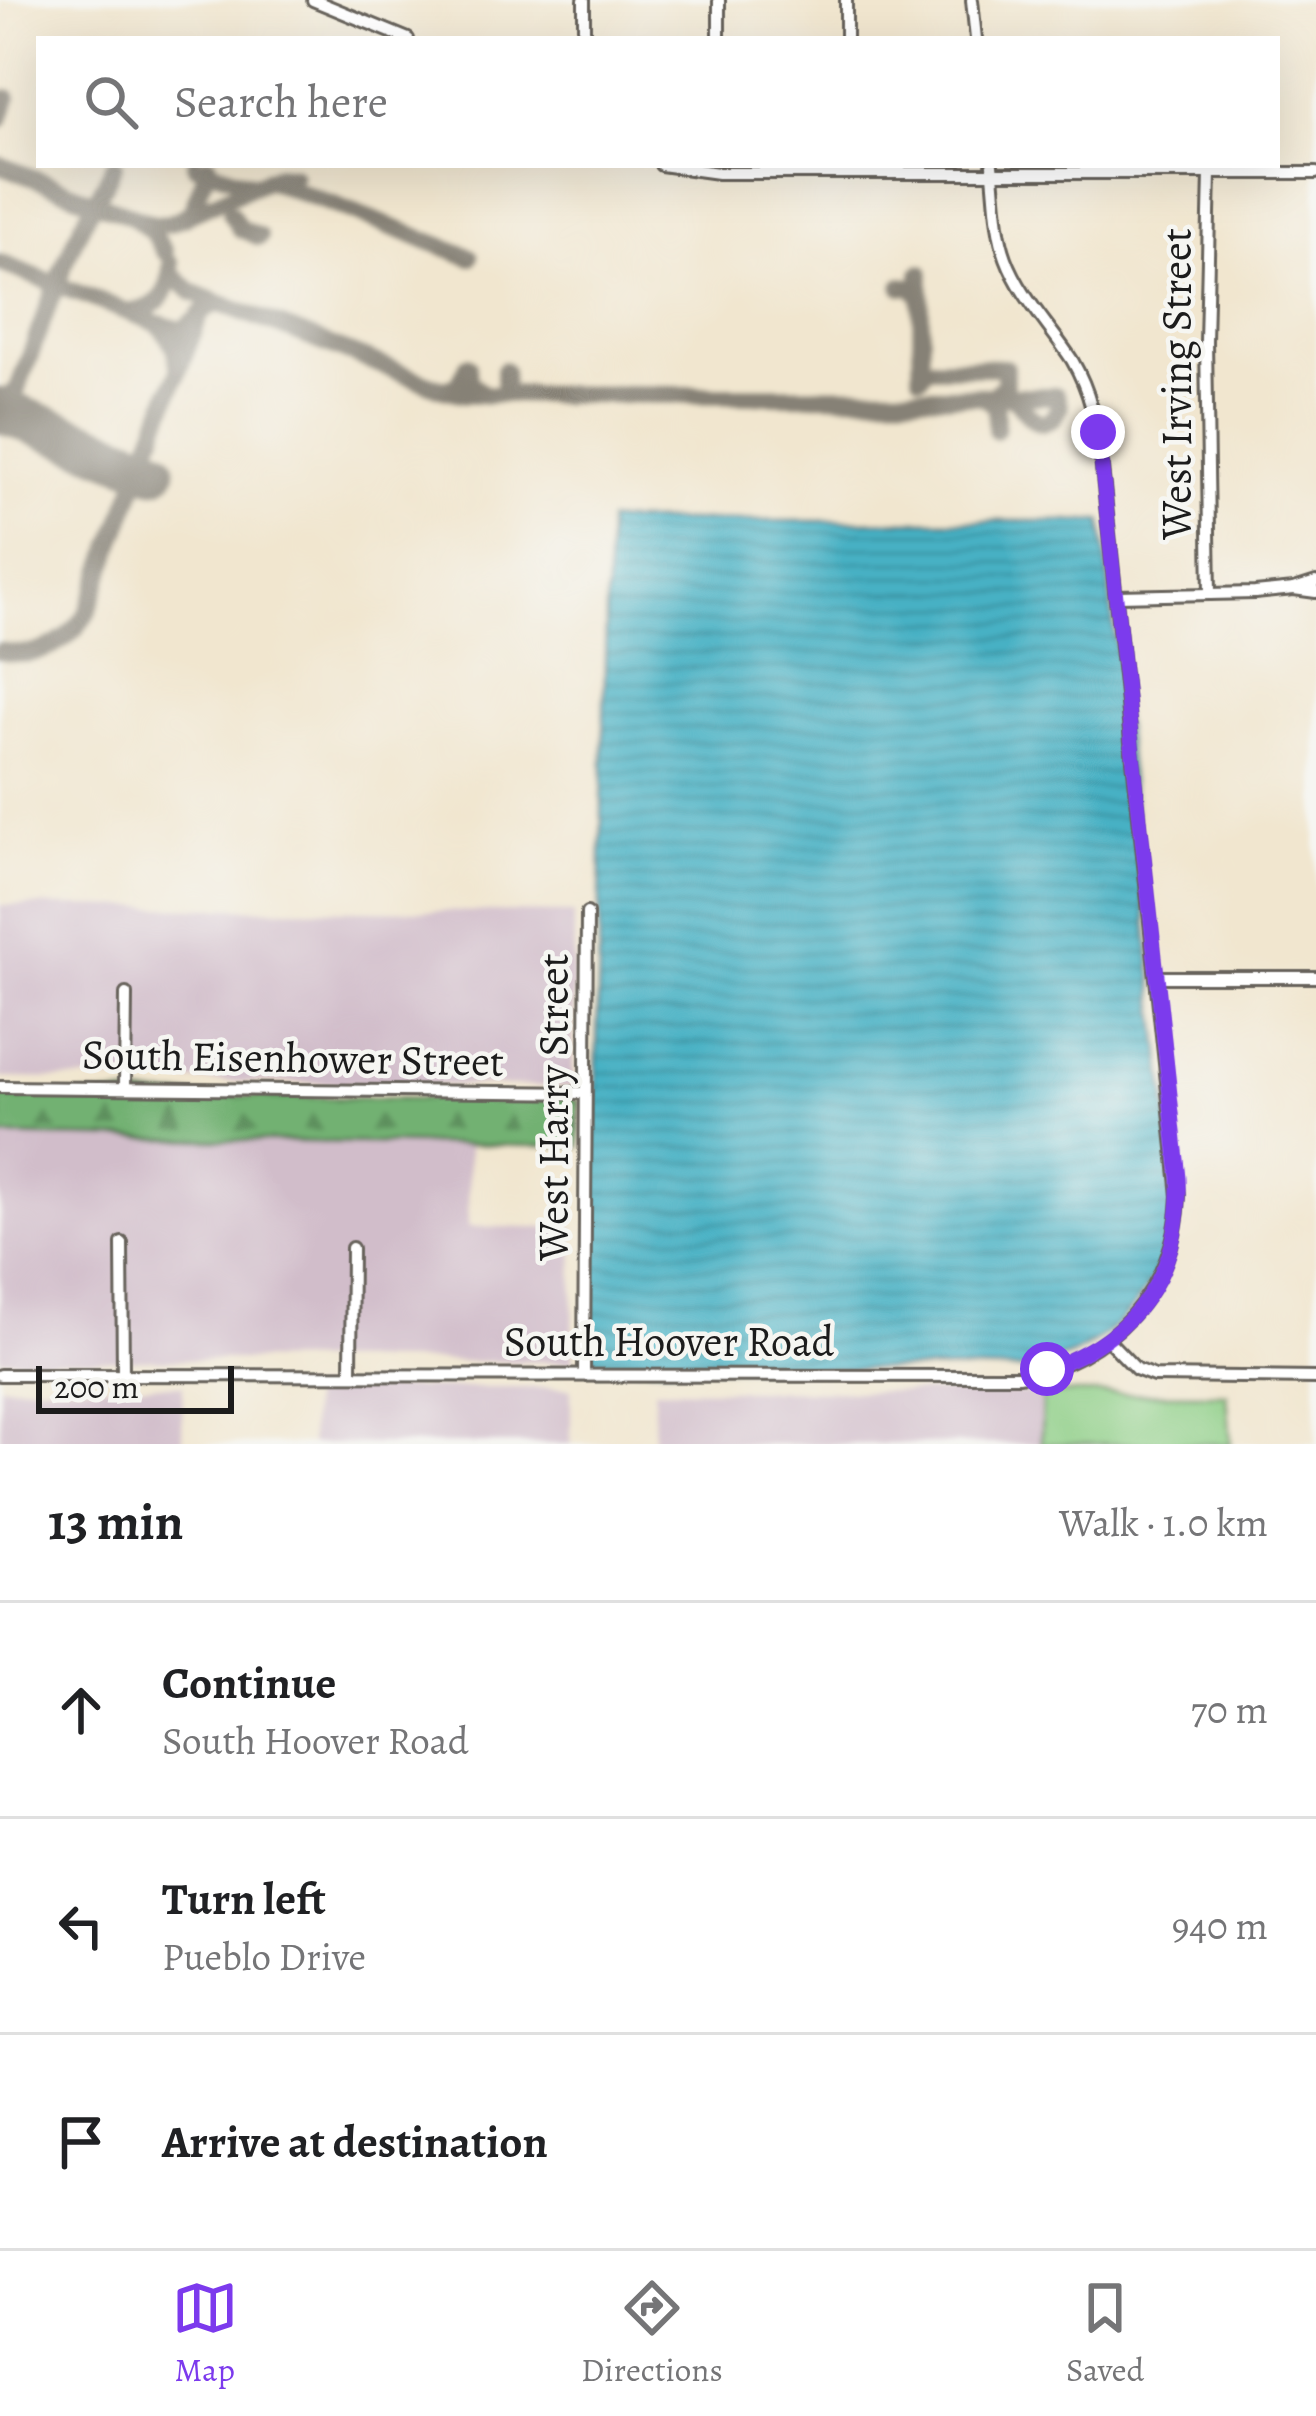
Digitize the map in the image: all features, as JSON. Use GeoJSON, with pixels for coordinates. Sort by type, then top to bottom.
{"type":"FeatureCollection","features":[{"type":"Feature","properties":{"kind":"street"},"geometry":{"type":"LineString","coordinates":[[313,0],[401,36]]}},
{"type":"Feature","properties":{"kind":"street"},"geometry":{"type":"LineString","coordinates":[[584,0],[584,36]]}},
{"type":"Feature","properties":{"kind":"street"},"geometry":{"type":"LineString","coordinates":[[719,0],[719,36]]}},
{"type":"Feature","properties":{"kind":"street"},"geometry":{"type":"LineString","coordinates":[[846,0],[846,36]]}},
{"type":"Feature","properties":{"kind":"street"},"geometry":{"type":"LineString","coordinates":[[972,0],[976,36]]}},
{"type":"Feature","properties":{"kind":"street"},"geometry":{"type":"LineString","coordinates":[[682,168],[718,173],[1316,173]]}},
{"type":"Feature","properties":{"kind":"street"},"geometry":{"type":"LineString","coordinates":[[992,170],[1006,258],[1023,292],[1074,364],[1090,398],[1098,432],[1179,1178],[1178,1220],[1157,1283],[1130,1320],[1108,1340],[1124,1360],[1154,1376],[1316,1378]]}},
{"type":"Feature","properties":{"kind":"street","name":"West Irving Street"},"geometry":{"type":"LineString","coordinates":[[1210,173],[1206,342],[1210,594]]}},
{"type":"Feature","properties":{"kind":"street"},"geometry":{"type":"LineString","coordinates":[[1294,589],[1316,582]]}},
{"type":"Feature","properties":{"kind":"street"},"geometry":{"type":"LineString","coordinates":[[1118,596],[1316,592]]}},
{"type":"Feature","properties":{"kind":"street","name":"West Harry Street"},"geometry":{"type":"LineString","coordinates":[[584,1372],[587,913]]}},
{"type":"Feature","properties":{"kind":"street"},"geometry":{"type":"LineString","coordinates":[[1157,977],[1316,977]]}},
{"type":"Feature","properties":{"kind":"street"},"geometry":{"type":"LineString","coordinates":[[125,1088],[126,994]]}},
{"type":"Feature","properties":{"kind":"street","name":"South Eisenhower Street"},"geometry":{"type":"LineString","coordinates":[[0,1087],[585,1094]]}},
{"type":"Feature","properties":{"kind":"street"},"geometry":{"type":"LineString","coordinates":[[122,1243],[123,1375]]}},
{"type":"Feature","properties":{"kind":"street"},"geometry":{"type":"LineString","coordinates":[[351,1374],[352,1248]]}},
{"type":"Feature","properties":{"kind":"street","name":"South Hoover Road"},"geometry":{"type":"LineString","coordinates":[[0,1375],[1019,1376],[1073,1360],[1108,1340]]}},
{"type":"Feature","properties":{"kind":"shaded area"},"geometry":{"type":"Polygon","coordinates":[[[0,905],[574,913],[573,1087],[0,1078],[0,905]]]}},
{"type":"Feature","properties":{"kind":"shaded area"},"geometry":{"type":"Polygon","coordinates":[[[0,1135],[469,1146],[468,1227],[574,1227],[573,1362],[0,1359],[0,1135]]]}},
{"type":"Feature","properties":{"kind":"shaded area"},"geometry":{"type":"Polygon","coordinates":[[[0,1385],[183,1385],[182,1444],[0,1444],[0,1385]]]}},
{"type":"Feature","properties":{"kind":"shaded area"},"geometry":{"type":"Polygon","coordinates":[[[311,1388],[571,1388],[571,1444],[310,1444],[311,1388]]]}},
{"type":"Feature","properties":{"kind":"shaded area"},"geometry":{"type":"Polygon","coordinates":[[[654,1389],[1042,1393],[1041,1444],[653,1444],[654,1389]]]}},
{"type":"Feature","properties":{"kind":"green space"},"geometry":{"type":"Polygon","coordinates":[[[0,1094],[579,1100],[580,1147],[0,1136],[0,1094]]]}},
{"type":"Feature","properties":{"kind":"green space"},"geometry":{"type":"Polygon","coordinates":[[[1042,1393],[1227,1394],[1231,1444],[1041,1444],[1042,1393]]]}},
{"type":"Feature","properties":{"kind":"water"},"geometry":{"type":"Polygon","coordinates":[[[608,521],[1102,521],[1177,1196],[1167,1244],[1146,1289],[1096,1342],[1020,1370],[590,1367],[608,521]]]}},
{"type":"Feature","properties":{"kind":"taxiway"},"geometry":{"type":"LineString","coordinates":[[0,119],[8,98]]}},
{"type":"Feature","properties":{"kind":"taxiway"},"geometry":{"type":"LineString","coordinates":[[0,165],[132,216]]}},
{"type":"Feature","properties":{"kind":"taxiway"},"geometry":{"type":"LineString","coordinates":[[0,402],[17,390],[70,250],[113,168]]}},
{"type":"Feature","properties":{"kind":"taxiway"},"geometry":{"type":"LineString","coordinates":[[204,168],[254,184]]}},
{"type":"Feature","properties":{"kind":"taxiway"},"geometry":{"type":"LineString","coordinates":[[185,217],[208,168]]}},
{"type":"Feature","properties":{"kind":"taxiway"},"geometry":{"type":"LineString","coordinates":[[165,252],[152,232],[132,216],[154,224],[169,223],[277,175],[293,176]]}},
{"type":"Feature","properties":{"kind":"taxiway"},"geometry":{"type":"LineString","coordinates":[[274,182],[470,257]]}},
{"type":"Feature","properties":{"kind":"taxiway"},"geometry":{"type":"LineString","coordinates":[[231,214],[239,228],[259,237]]}},
{"type":"Feature","properties":{"kind":"taxiway"},"geometry":{"type":"LineString","coordinates":[[0,263],[159,324]]}},
{"type":"Feature","properties":{"kind":"taxiway"},"geometry":{"type":"LineString","coordinates":[[129,311],[148,308],[161,298],[171,264]]}},
{"type":"Feature","properties":{"kind":"taxiway"},"geometry":{"type":"LineString","coordinates":[[902,286],[913,287],[921,297],[921,273]]}},
{"type":"Feature","properties":{"kind":"taxiway"},"geometry":{"type":"LineString","coordinates":[[151,442],[200,315],[222,304],[192,292],[176,277]]}},
{"type":"Feature","properties":{"kind":"taxiway"},"geometry":{"type":"LineString","coordinates":[[921,297],[921,376]]}},
{"type":"Feature","properties":{"kind":"taxiway"},"geometry":{"type":"LineString","coordinates":[[222,304],[464,394],[1008,396],[1042,423],[1053,419],[1060,407],[1056,396],[1008,396]]}},
{"type":"Feature","properties":{"kind":"taxiway"},"geometry":{"type":"LineString","coordinates":[[178,366],[175,347],[159,324],[182,330],[197,320]]}},
{"type":"Feature","properties":{"kind":"taxiway"},"geometry":{"type":"LineString","coordinates":[[443,389],[458,385],[468,365],[469,382],[485,395]]}},
{"type":"Feature","properties":{"kind":"taxiway"},"geometry":{"type":"LineString","coordinates":[[921,375],[927,367],[1005,367],[1005,385],[991,396]]}},
{"type":"Feature","properties":{"kind":"taxiway"},"geometry":{"type":"LineString","coordinates":[[504,370],[504,382]]}},
{"type":"Feature","properties":{"kind":"taxiway"},"geometry":{"type":"LineString","coordinates":[[983,396],[996,407],[996,430]]}},
{"type":"Feature","properties":{"kind":"taxiway"},"geometry":{"type":"LineString","coordinates":[[0,651],[38,652],[61,641],[79,624],[135,486]]}},
{"type":"Feature","properties":{"kind":"runway"},"geometry":{"type":"LineString","coordinates":[[0,410],[154,469]]}},
{"type":"Feature","properties":{"kind":"route"},"geometry":{"type":"LineString","coordinates":[[1047,1369],[1108,1340],[1130,1320],[1157,1283],[1178,1220],[1179,1178],[1098,432]]}}]}
